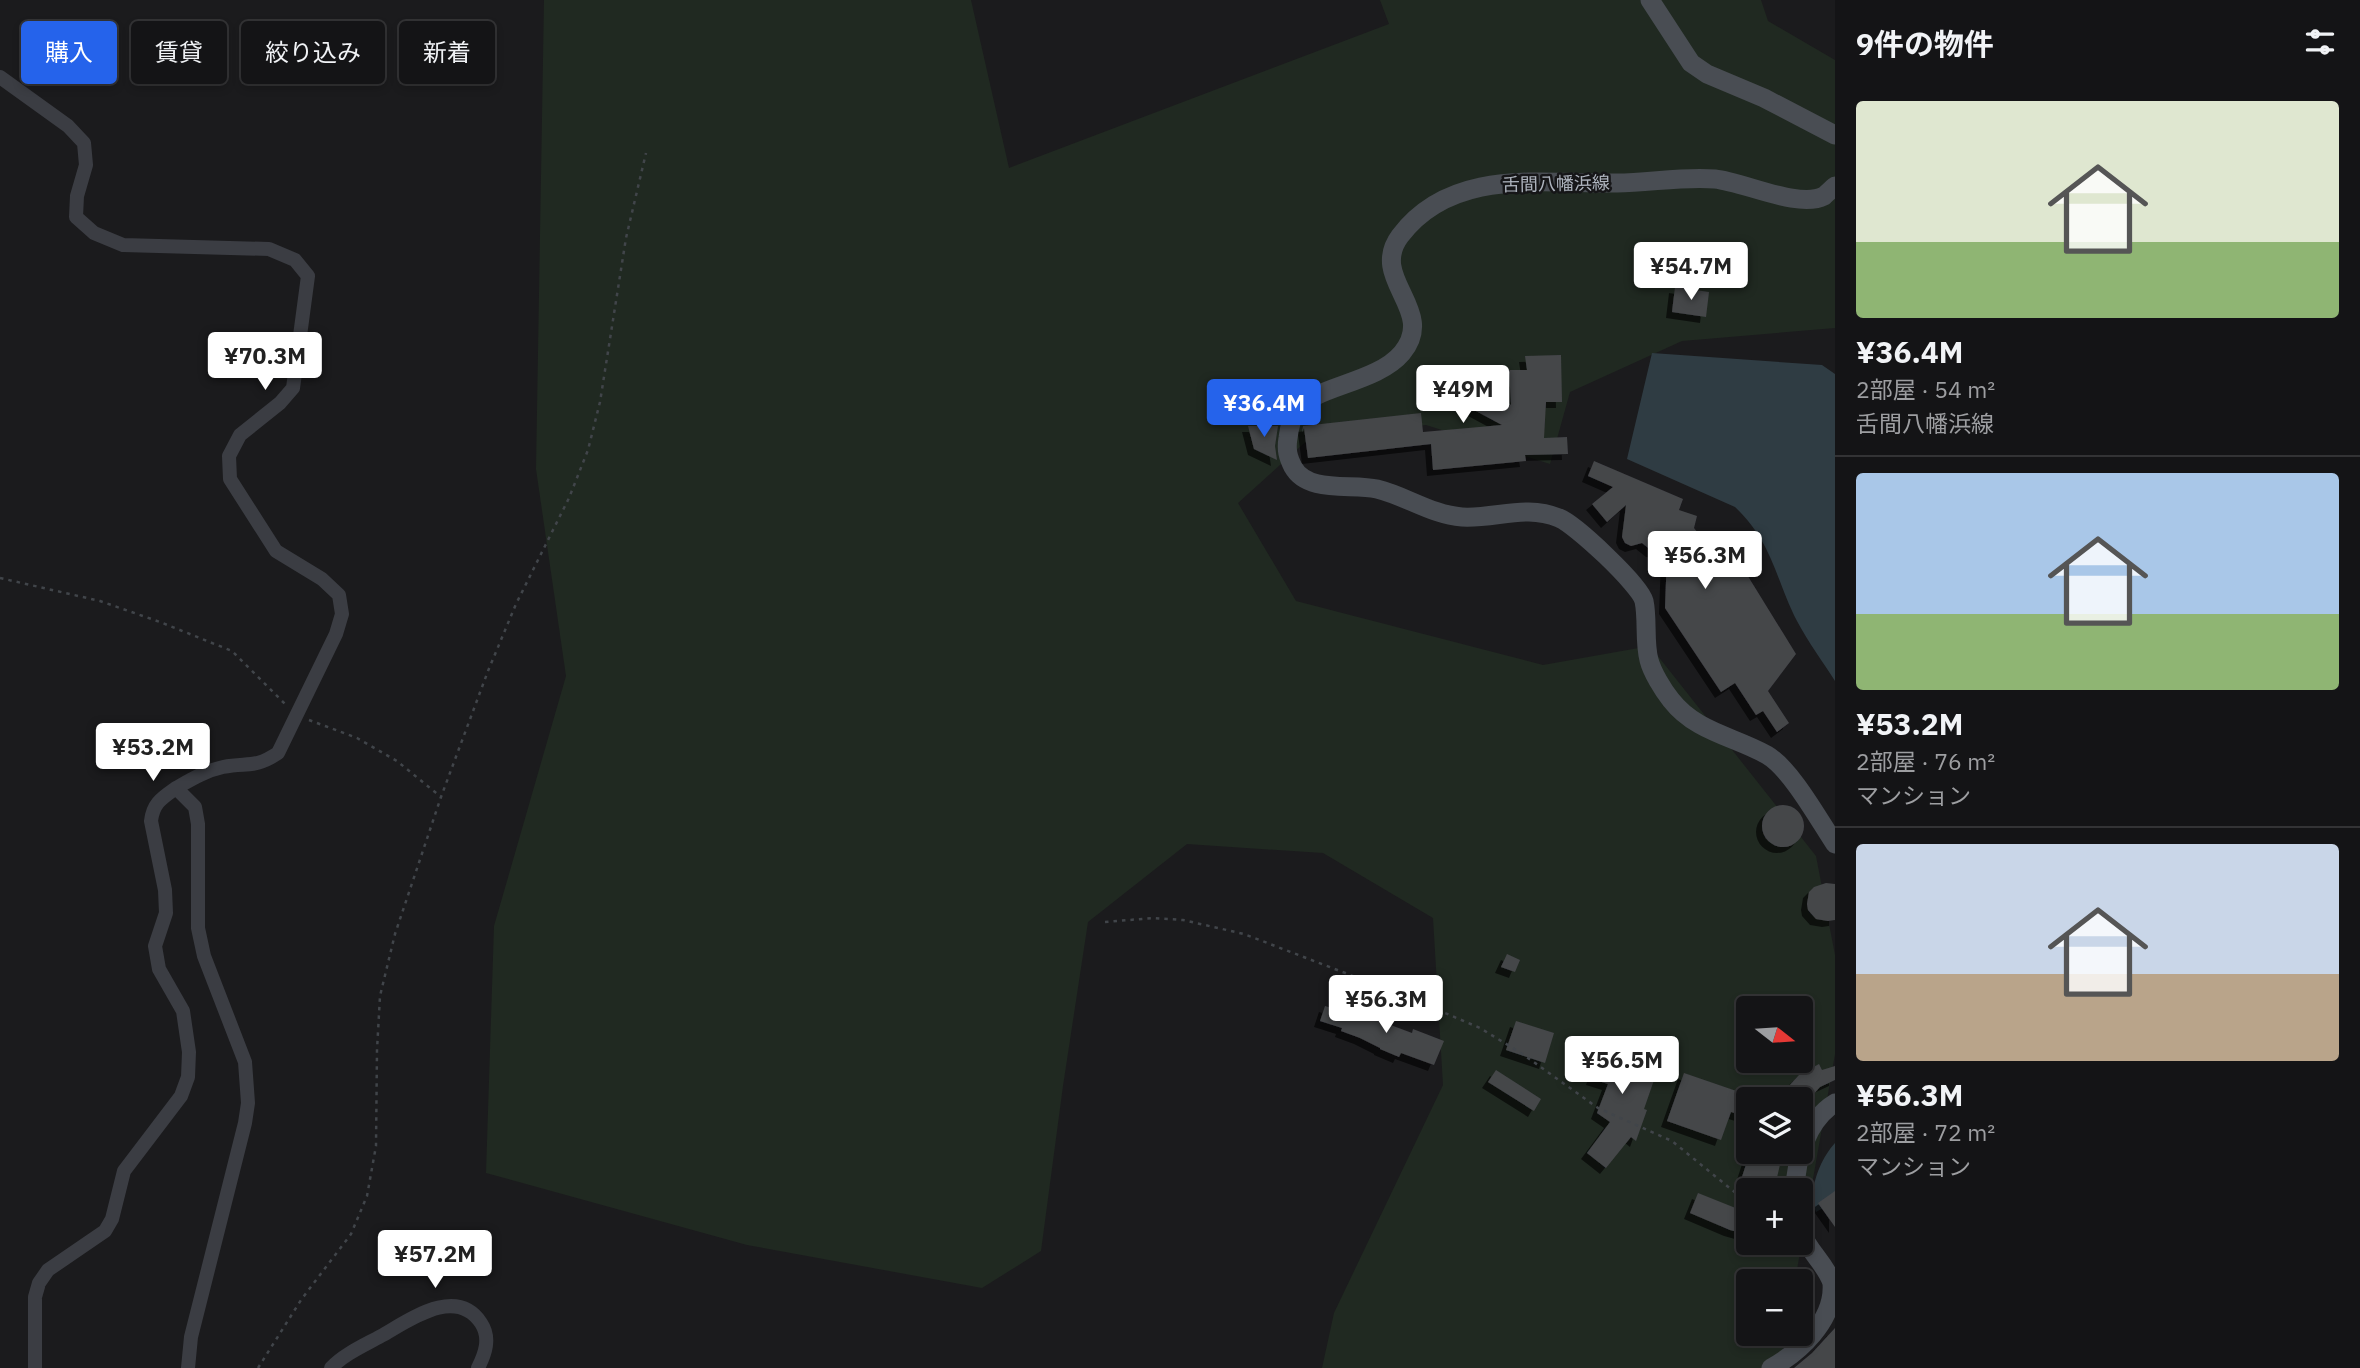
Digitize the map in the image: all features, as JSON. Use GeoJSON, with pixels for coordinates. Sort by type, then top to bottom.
{"type":"FeatureCollection","features":[{"type":"Feature","properties":{"kind":"main road"},"geometry":{"type":"LineString","coordinates":[[1650,0],[1691,62],[1707,74],[1764,98],[1835,135]]}},
{"type":"Feature","properties":{"kind":"main road","name":"舌間八幡浜線"},"geometry":{"type":"LineString","coordinates":[[1835,186],[1825,196],[1805,201],[1735,181],[1709,179],[1619,183],[1515,181],[1473,188],[1427,208],[1398,238],[1390,261],[1395,280],[1412,312],[1413,329],[1407,346],[1399,357],[1382,370],[1307,401],[1297,410],[1289,431],[1286,451],[1295,472],[1311,482],[1374,488],[1440,513],[1462,517],[1524,511],[1563,519],[1623,573],[1643,596],[1649,661],[1670,699],[1695,724],[1770,756],[1784,769],[1835,844]]}},
{"type":"Feature","properties":{"kind":"main road"},"geometry":{"type":"LineString","coordinates":[[1797,1178],[1802,1149],[1814,1122],[1835,1103]]}},
{"type":"Feature","properties":{"kind":"main road"},"geometry":{"type":"LineString","coordinates":[[1771,1368],[1784,1361],[1812,1337],[1827,1320],[1832,1300],[1832,1285],[1813,1255]]}},
{"type":"Feature","properties":{"kind":"street"},"geometry":{"type":"LineString","coordinates":[[0,77],[68,126],[84,143],[86,165],[77,196],[76,217],[94,233],[123,245],[269,249],[295,260],[308,276],[293,388],[280,403],[240,435],[229,456],[230,479],[276,551],[322,579],[339,595],[342,614],[336,634],[278,753],[262,763],[226,766],[202,772],[157,802],[152,810],[151,821],[165,890],[166,913],[155,946],[159,970],[183,1012],[189,1052],[188,1077],[181,1096],[124,1171],[112,1219],[105,1231],[48,1270],[39,1283],[35,1297],[35,1368]]}},
{"type":"Feature","properties":{"kind":"street"},"geometry":{"type":"LineString","coordinates":[[176,788],[195,807],[198,824],[198,928],[204,956],[245,1062],[248,1102],[191,1337],[188,1368]]}},
{"type":"Feature","properties":{"kind":"street"},"geometry":{"type":"LineString","coordinates":[[331,1368],[356,1350],[427,1310],[445,1306],[459,1307],[473,1313],[482,1324],[487,1337],[485,1355],[478,1368]]}},
{"type":"Feature","properties":{"kind":"path"},"geometry":{"type":"LineString","coordinates":[[258,1368],[301,1300],[351,1234],[367,1196],[376,1146],[380,996],[395,934],[441,797],[488,671],[516,604],[569,498],[588,450],[600,402],[626,238],[646,152]]}},
{"type":"Feature","properties":{"kind":"path"},"geometry":{"type":"LineString","coordinates":[[0,578],[100,601],[232,651],[295,714],[357,738],[397,761],[441,797]]}},
{"type":"Feature","properties":{"kind":"path"},"geometry":{"type":"LineString","coordinates":[[1105,922],[1153,918],[1183,919],[1244,934],[1480,1028],[1521,1053],[1598,1108],[1672,1141],[1736,1193]]}},
{"type":"Feature","properties":{"kind":"shaded area"},"geometry":{"type":"Polygon","coordinates":[[[544,0],[971,0],[1009,168],[1389,24],[1380,0],[1761,0],[1768,21],[1835,60],[1835,328],[1682,341],[1570,392],[1550,464],[1426,425],[1311,437],[1238,503],[1296,601],[1543,665],[1650,646],[1816,856],[1835,955],[1835,1054],[1813,1179],[1736,1178],[1736,1255],[1800,1255],[1797,1269],[1736,1269],[1736,1346],[1784,1346],[1781,1363],[1771,1368],[1322,1368],[1334,1313],[1443,1085],[1433,918],[1323,853],[1187,844],[1088,922],[1041,1251],[982,1288],[747,1245],[486,1173],[494,926],[566,676],[536,469],[544,0]]]}},
{"type":"Feature","properties":{"kind":"shaded area"},"geometry":{"type":"Polygon","coordinates":[[[1652,353],[1822,365],[1835,374],[1835,681],[1797,621],[1766,548],[1748,520],[1735,507],[1627,459],[1652,353]]]}},
{"type":"Feature","properties":{"kind":"shaded area"},"geometry":{"type":"Polygon","coordinates":[[[1835,1143],[1835,1207],[1832,1203],[1816,1212],[1814,1186],[1824,1158],[1835,1143]]]}},
{"type":"Feature","properties":{"kind":"building"},"geometry":{"type":"Polygon","coordinates":[[[1675,287],[1709,292],[1706,317],[1672,312],[1675,287]]]}},
{"type":"Feature","properties":{"kind":"building"},"geometry":{"type":"Polygon","coordinates":[[[1561,355],[1562,402],[1546,402],[1544,438],[1567,437],[1568,454],[1525,455],[1526,461],[1433,470],[1431,444],[1308,458],[1303,426],[1421,413],[1423,432],[1502,425],[1461,403],[1472,381],[1511,405],[1509,370],[1527,370],[1525,356],[1561,355]]]}},
{"type":"Feature","properties":{"kind":"building"},"geometry":{"type":"Polygon","coordinates":[[[1248,426],[1278,426],[1275,446],[1277,460],[1254,449],[1248,426]]]}},
{"type":"Feature","properties":{"kind":"building"},"geometry":{"type":"Polygon","coordinates":[[[1594,461],[1683,499],[1679,510],[1697,516],[1694,528],[1713,552],[1731,540],[1739,551],[1745,547],[1758,564],[1746,573],[1796,654],[1768,691],[1789,723],[1777,732],[1763,711],[1756,715],[1735,683],[1721,692],[1665,608],[1667,553],[1652,551],[1642,543],[1631,546],[1625,543],[1622,537],[1626,505],[1607,522],[1592,504],[1613,487],[1588,476],[1594,461]]]}},
{"type":"Feature","properties":{"kind":"building"},"geometry":{"type":"Polygon","coordinates":[[[1783,805],[1798,811],[1804,826],[1798,841],[1783,847],[1768,841],[1762,826],[1768,811],[1783,805]]]}},
{"type":"Feature","properties":{"kind":"building"},"geometry":{"type":"Polygon","coordinates":[[[1826,883],[1835,884],[1835,920],[1816,919],[1808,910],[1809,892],[1826,883]]]}},
{"type":"Feature","properties":{"kind":"building"},"geometry":{"type":"Polygon","coordinates":[[[1507,954],[1520,960],[1515,972],[1501,967],[1507,954]]]}},
{"type":"Feature","properties":{"kind":"building"},"geometry":{"type":"Polygon","coordinates":[[[1325,1006],[1368,1019],[1371,1012],[1389,1020],[1388,1024],[1412,1033],[1413,1029],[1444,1041],[1434,1065],[1401,1053],[1399,1057],[1341,1031],[1342,1028],[1320,1021],[1325,1006]]]}},
{"type":"Feature","properties":{"kind":"building"},"geometry":{"type":"Polygon","coordinates":[[[1516,1021],[1554,1033],[1545,1063],[1506,1050],[1516,1021]]]}},
{"type":"Feature","properties":{"kind":"building"},"geometry":{"type":"Polygon","coordinates":[[[1606,1037],[1662,1057],[1636,1141],[1631,1137],[1606,1168],[1587,1153],[1610,1122],[1597,1113],[1608,1084],[1592,1079],[1606,1037]]]}},
{"type":"Feature","properties":{"kind":"building"},"geometry":{"type":"Polygon","coordinates":[[[1819,1064],[1822,1070],[1835,1066],[1835,1080],[1820,1087],[1813,1095],[1813,1087],[1788,1087],[1799,1075],[1813,1073],[1813,1067],[1819,1064]]]}},
{"type":"Feature","properties":{"kind":"building"},"geometry":{"type":"Polygon","coordinates":[[[1496,1070],[1541,1099],[1534,1111],[1488,1082],[1496,1070]]]}},
{"type":"Feature","properties":{"kind":"building"},"geometry":{"type":"Polygon","coordinates":[[[1684,1073],[1736,1091],[1736,1113],[1731,1112],[1721,1140],[1667,1121],[1684,1073]]]}},
{"type":"Feature","properties":{"kind":"building"},"geometry":{"type":"Polygon","coordinates":[[[1746,1164],[1780,1164],[1777,1178],[1742,1178],[1746,1164]]]}},
{"type":"Feature","properties":{"kind":"building"},"geometry":{"type":"Polygon","coordinates":[[[1835,1191],[1835,1227],[1818,1203],[1835,1191]]]}},
{"type":"Feature","properties":{"kind":"building"},"geometry":{"type":"Polygon","coordinates":[[[1698,1193],[1736,1208],[1736,1232],[1730,1230],[1690,1213],[1698,1193]]]}},
{"type":"Feature","properties":{"kind":"building"},"geometry":{"type":"Polygon","coordinates":[[[1835,1328],[1835,1368],[1794,1368],[1812,1353],[1835,1328]]]}}]}
